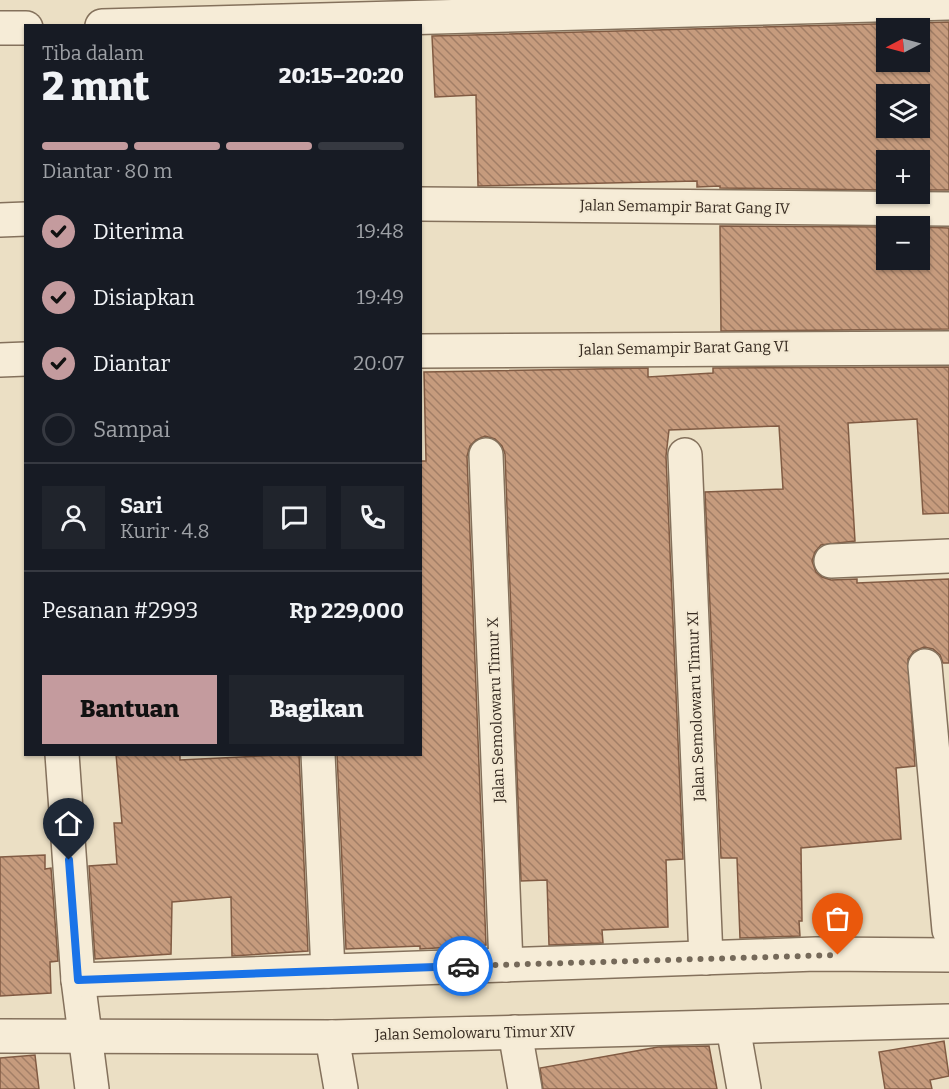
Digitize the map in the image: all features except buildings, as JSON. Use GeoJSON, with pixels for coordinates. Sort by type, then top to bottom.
{"type":"FeatureCollection","features":[{"type":"Feature","properties":{"kind":"street"},"geometry":{"type":"LineString","coordinates":[[176,24],[949,3]]}},
{"type":"Feature","properties":{"kind":"street"},"geometry":{"type":"LineString","coordinates":[[0,28],[24,27]]}},
{"type":"Feature","properties":{"kind":"street","name":"Jalan Semampir Barat Gang IV"},"geometry":{"type":"LineString","coordinates":[[422,204],[949,209]]}},
{"type":"Feature","properties":{"kind":"street"},"geometry":{"type":"LineString","coordinates":[[0,220],[24,219]]}},
{"type":"Feature","properties":{"kind":"street","name":"Jalan Semampir Barat Gang VI"},"geometry":{"type":"LineString","coordinates":[[422,351],[949,348]]}},
{"type":"Feature","properties":{"kind":"street"},"geometry":{"type":"LineString","coordinates":[[0,360],[24,359]]}},
{"type":"Feature","properties":{"kind":"street","name":"Jalan Semolowaru Timur X"},"geometry":{"type":"LineString","coordinates":[[486,455],[506,965]]}},
{"type":"Feature","properties":{"kind":"street","name":"Jalan Semolowaru Timur XI"},"geometry":{"type":"LineString","coordinates":[[686,455],[706,958]]}},
{"type":"Feature","properties":{"kind":"street"},"geometry":{"type":"LineString","coordinates":[[831,561],[949,556]]}},
{"type":"Feature","properties":{"kind":"street"},"geometry":{"type":"LineString","coordinates":[[925,666],[943,796],[949,930]]}},
{"type":"Feature","properties":{"kind":"street"},"geometry":{"type":"LineString","coordinates":[[62,756],[78,980],[93,1089]]}},
{"type":"Feature","properties":{"kind":"street"},"geometry":{"type":"LineString","coordinates":[[318,756],[328,971]]}},
{"type":"Feature","properties":{"kind":"street"},"geometry":{"type":"LineString","coordinates":[[78,980],[816,954],[949,955]]}},
{"type":"Feature","properties":{"kind":"street","name":"Jalan Semolowaru Timur XIV"},"geometry":{"type":"LineString","coordinates":[[0,1036],[332,1037],[949,1021]]}},
{"type":"Feature","properties":{"kind":"street"},"geometry":{"type":"LineString","coordinates":[[733,1027],[744,1089]]}},
{"type":"Feature","properties":{"kind":"street"},"geometry":{"type":"LineString","coordinates":[[515,1032],[525,1089]]}},
{"type":"Feature","properties":{"kind":"street"},"geometry":{"type":"LineString","coordinates":[[332,1037],[340,1089]]}},
{"type":"Feature","properties":{"kind":"way so far"},"geometry":{"type":"LineString","coordinates":[[463,966],[838,955]]}},
{"type":"Feature","properties":{"kind":"route"},"geometry":{"type":"LineString","coordinates":[[69,860],[78,980],[463,966]]}}]}
